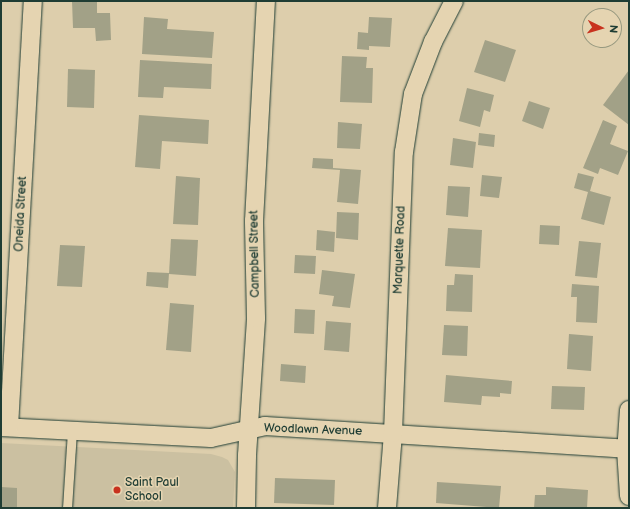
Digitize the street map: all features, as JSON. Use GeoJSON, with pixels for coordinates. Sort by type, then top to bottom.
{"type":"FeatureCollection","features":[{"type":"Feature","properties":{"kind":"street","name":"Oneida Street"},"geometry":{"type":"LineString","coordinates":[[5,427],[32,1]]}},
{"type":"Feature","properties":{"kind":"street","name":"Campbell Street"},"geometry":{"type":"LineString","coordinates":[[246,508],[248,430],[256,318],[254,221],[266,1]]}},
{"type":"Feature","properties":{"kind":"street","name":"Marquette Road"},"geometry":{"type":"LineString","coordinates":[[387,508],[393,433],[404,152],[413,94],[433,42],[454,1]]}},
{"type":"Feature","properties":{"kind":"street"},"geometry":{"type":"LineString","coordinates":[[629,410],[626,449],[629,496]]}},
{"type":"Feature","properties":{"kind":"street","name":"Woodlawn Avenue"},"geometry":{"type":"LineString","coordinates":[[5,427],[211,438],[265,426],[626,449]]}},
{"type":"Feature","properties":{"kind":"lane"},"geometry":{"type":"LineString","coordinates":[[67,508],[72,431]]}},
{"type":"Feature","properties":{"kind":"shaded area","name":"Saint Paul School"},"geometry":{"type":"Polygon","coordinates":[[[1,443],[211,454],[222,457],[228,460],[235,472],[233,508],[1,508],[1,443]]]}},
{"type":"Feature","properties":{"kind":"building"},"geometry":{"type":"Polygon","coordinates":[[[72,1],[97,1],[97,13],[110,13],[111,40],[96,41],[95,28],[73,28],[72,1]]]}},
{"type":"Feature","properties":{"kind":"building"},"geometry":{"type":"Polygon","coordinates":[[[144,17],[168,19],[167,29],[214,32],[212,58],[142,54],[144,17]]]}},
{"type":"Feature","properties":{"kind":"building"},"geometry":{"type":"Polygon","coordinates":[[[369,17],[392,18],[390,47],[369,46],[369,50],[357,49],[358,32],[368,33],[369,17]]]}},
{"type":"Feature","properties":{"kind":"building"},"geometry":{"type":"Polygon","coordinates":[[[485,40],[516,50],[505,82],[474,72],[485,40]]]}},
{"type":"Feature","properties":{"kind":"building"},"geometry":{"type":"Polygon","coordinates":[[[342,56],[367,57],[366,68],[373,68],[372,103],[340,102],[342,56]]]}},
{"type":"Feature","properties":{"kind":"building"},"geometry":{"type":"Polygon","coordinates":[[[140,60],[212,64],[211,89],[164,87],[163,98],[138,97],[140,60]]]}},
{"type":"Feature","properties":{"kind":"building"},"geometry":{"type":"Polygon","coordinates":[[[68,69],[95,70],[94,108],[67,107],[68,69]]]}},
{"type":"Feature","properties":{"kind":"building"},"geometry":{"type":"Polygon","coordinates":[[[629,70],[629,125],[603,105],[629,70]]]}},
{"type":"Feature","properties":{"kind":"building"},"geometry":{"type":"Polygon","coordinates":[[[467,88],[494,95],[490,112],[484,110],[480,127],[459,121],[467,88]]]}},
{"type":"Feature","properties":{"kind":"building"},"geometry":{"type":"Polygon","coordinates":[[[529,101],[550,108],[543,129],[522,121],[529,101]]]}},
{"type":"Feature","properties":{"kind":"building"},"geometry":{"type":"Polygon","coordinates":[[[139,115],[209,120],[208,144],[162,141],[160,169],[135,167],[139,115]]]}},
{"type":"Feature","properties":{"kind":"building"},"geometry":{"type":"Polygon","coordinates":[[[603,120],[617,126],[610,144],[628,151],[618,175],[600,168],[598,174],[583,168],[603,120]]]}},
{"type":"Feature","properties":{"kind":"building"},"geometry":{"type":"Polygon","coordinates":[[[338,122],[362,124],[360,149],[337,148],[338,122]]]}},
{"type":"Feature","properties":{"kind":"building"},"geometry":{"type":"Polygon","coordinates":[[[479,133],[495,135],[494,147],[478,145],[479,133]]]}},
{"type":"Feature","properties":{"kind":"building"},"geometry":{"type":"Polygon","coordinates":[[[453,138],[476,142],[473,168],[450,165],[453,138]]]}},
{"type":"Feature","properties":{"kind":"building"},"geometry":{"type":"Polygon","coordinates":[[[313,158],[333,159],[333,168],[361,170],[358,204],[337,202],[340,170],[312,168],[313,158]]]}},
{"type":"Feature","properties":{"kind":"building"},"geometry":{"type":"Polygon","coordinates":[[[578,173],[594,177],[590,191],[611,197],[604,225],[581,219],[588,192],[574,188],[578,173]]]}},
{"type":"Feature","properties":{"kind":"building"},"geometry":{"type":"Polygon","coordinates":[[[482,175],[502,177],[499,198],[480,196],[482,175]]]}},
{"type":"Feature","properties":{"kind":"building"},"geometry":{"type":"Polygon","coordinates":[[[176,176],[200,178],[198,225],[173,224],[176,176]]]}},
{"type":"Feature","properties":{"kind":"building"},"geometry":{"type":"Polygon","coordinates":[[[448,186],[470,187],[468,217],[446,215],[448,186]]]}},
{"type":"Feature","properties":{"kind":"building"},"geometry":{"type":"Polygon","coordinates":[[[337,212],[359,213],[358,240],[336,238],[337,212]]]}},
{"type":"Feature","properties":{"kind":"building"},"geometry":{"type":"Polygon","coordinates":[[[540,225],[560,226],[559,245],[539,244],[540,225]]]}},
{"type":"Feature","properties":{"kind":"building"},"geometry":{"type":"Polygon","coordinates":[[[448,228],[482,230],[480,268],[445,266],[448,228]]]}},
{"type":"Feature","properties":{"kind":"building"},"geometry":{"type":"Polygon","coordinates":[[[317,230],[335,232],[334,252],[316,250],[317,230]]]}},
{"type":"Feature","properties":{"kind":"building"},"geometry":{"type":"Polygon","coordinates":[[[171,239],[198,240],[196,276],[169,274],[171,239]]]}},
{"type":"Feature","properties":{"kind":"building"},"geometry":{"type":"Polygon","coordinates":[[[579,241],[601,243],[597,278],[575,276],[579,241]]]}},
{"type":"Feature","properties":{"kind":"building"},"geometry":{"type":"Polygon","coordinates":[[[60,245],[85,246],[82,287],[57,286],[60,245]]]}},
{"type":"Feature","properties":{"kind":"building"},"geometry":{"type":"Polygon","coordinates":[[[295,255],[316,256],[315,274],[294,273],[295,255]]]}},
{"type":"Feature","properties":{"kind":"building"},"geometry":{"type":"Polygon","coordinates":[[[322,270],[355,274],[350,308],[332,306],[334,296],[319,294],[322,270]]]}},
{"type":"Feature","properties":{"kind":"building"},"geometry":{"type":"Polygon","coordinates":[[[147,272],[169,273],[168,288],[146,286],[147,272]]]}},
{"type":"Feature","properties":{"kind":"building"},"geometry":{"type":"Polygon","coordinates":[[[455,274],[473,275],[472,312],[446,311],[447,285],[454,285],[455,274]]]}},
{"type":"Feature","properties":{"kind":"building"},"geometry":{"type":"Polygon","coordinates":[[[572,284],[599,286],[597,323],[576,322],[577,297],[571,297],[572,284]]]}},
{"type":"Feature","properties":{"kind":"building"},"geometry":{"type":"Polygon","coordinates":[[[170,303],[194,305],[191,352],[166,350],[170,303]]]}},
{"type":"Feature","properties":{"kind":"building"},"geometry":{"type":"Polygon","coordinates":[[[295,309],[315,310],[314,334],[294,333],[295,309]]]}},
{"type":"Feature","properties":{"kind":"building"},"geometry":{"type":"Polygon","coordinates":[[[326,321],[351,323],[349,352],[324,350],[326,321]]]}},
{"type":"Feature","properties":{"kind":"building"},"geometry":{"type":"Polygon","coordinates":[[[444,325],[468,326],[467,356],[442,355],[444,325]]]}},
{"type":"Feature","properties":{"kind":"building"},"geometry":{"type":"Polygon","coordinates":[[[569,334],[593,336],[591,371],[567,369],[569,334]]]}},
{"type":"Feature","properties":{"kind":"building"},"geometry":{"type":"Polygon","coordinates":[[[281,364],[306,366],[305,383],[280,381],[281,364]]]}},
{"type":"Feature","properties":{"kind":"building"},"geometry":{"type":"Polygon","coordinates":[[[446,375],[512,381],[511,394],[500,393],[500,397],[482,396],[481,405],[444,402],[446,375]]]}},
{"type":"Feature","properties":{"kind":"building"},"geometry":{"type":"Polygon","coordinates":[[[552,386],[585,387],[584,410],[551,409],[552,386]]]}},
{"type":"Feature","properties":{"kind":"building"},"geometry":{"type":"Polygon","coordinates":[[[275,478],[335,480],[334,505],[274,503],[275,478]]]}},
{"type":"Feature","properties":{"kind":"building"},"geometry":{"type":"Polygon","coordinates":[[[437,482],[501,486],[499,508],[436,503],[437,482]]]}},
{"type":"Feature","properties":{"kind":"building"},"geometry":{"type":"Polygon","coordinates":[[[1,487],[17,488],[17,508],[1,508],[1,487]]]}},
{"type":"Feature","properties":{"kind":"building"},"geometry":{"type":"Polygon","coordinates":[[[546,487],[588,490],[587,508],[534,508],[535,495],[546,495],[546,487]]]}},
{"type":"Feature","properties":{"kind":"place","name":"Saint Paul School"},"geometry":{"type":"Point","coordinates":[117,490]}}]}
